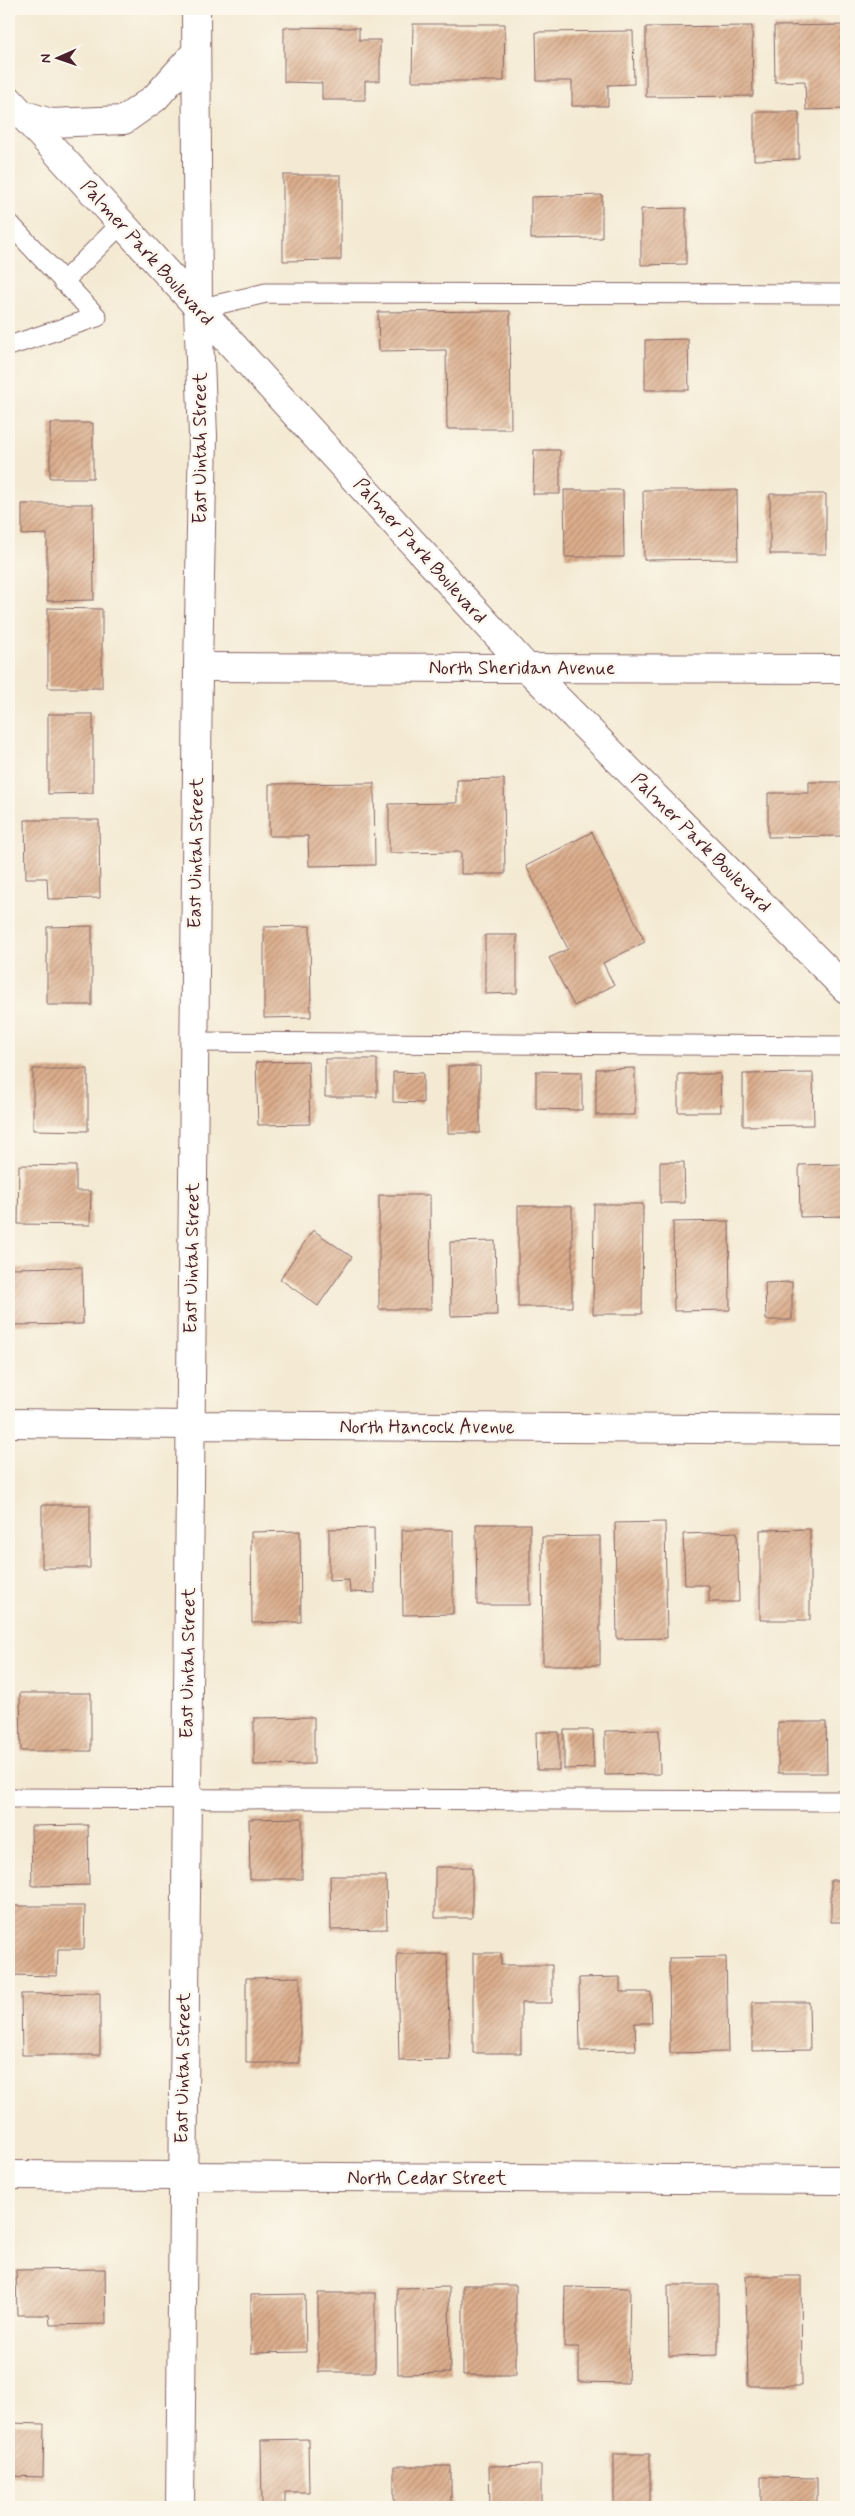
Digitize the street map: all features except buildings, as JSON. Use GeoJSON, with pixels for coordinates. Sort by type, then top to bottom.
{"type":"FeatureCollection","features":[{"type":"Feature","properties":{"kind":"main road","name":"East Uintah Street"},"geometry":{"type":"LineString","coordinates":[[180,2507],[198,667],[203,436],[198,309],[196,9]]}},
{"type":"Feature","properties":{"kind":"main road"},"geometry":{"type":"LineString","coordinates":[[15,107],[51,122],[124,120],[155,98],[196,52]]}},
{"type":"Feature","properties":{"kind":"main road","name":"Palmer Park Boulevard"},"geometry":{"type":"LineString","coordinates":[[15,107],[528,669],[846,989]]}},
{"type":"Feature","properties":{"kind":"main road","name":"North Sheridan Avenue"},"geometry":{"type":"LineString","coordinates":[[198,667],[846,669]]}},
{"type":"Feature","properties":{"kind":"main road","name":"North Hancock Avenue"},"geometry":{"type":"LineString","coordinates":[[9,1423],[846,1430]]}},
{"type":"Feature","properties":{"kind":"main road","name":"North Cedar Street"},"geometry":{"type":"LineString","coordinates":[[9,2175],[846,2180]]}},
{"type":"Feature","properties":{"kind":"lane"},"geometry":{"type":"LineString","coordinates":[[9,223],[96,317],[9,346]]}},
{"type":"Feature","properties":{"kind":"lane"},"geometry":{"type":"LineString","coordinates":[[63,282],[121,224]]}},
{"type":"Feature","properties":{"kind":"lane"},"geometry":{"type":"LineString","coordinates":[[198,309],[266,293],[846,294]]}},
{"type":"Feature","properties":{"kind":"lane"},"geometry":{"type":"LineString","coordinates":[[194,1042],[846,1046]]}},
{"type":"Feature","properties":{"kind":"lane"},"geometry":{"type":"LineString","coordinates":[[9,1798],[846,1801]]}}]}
